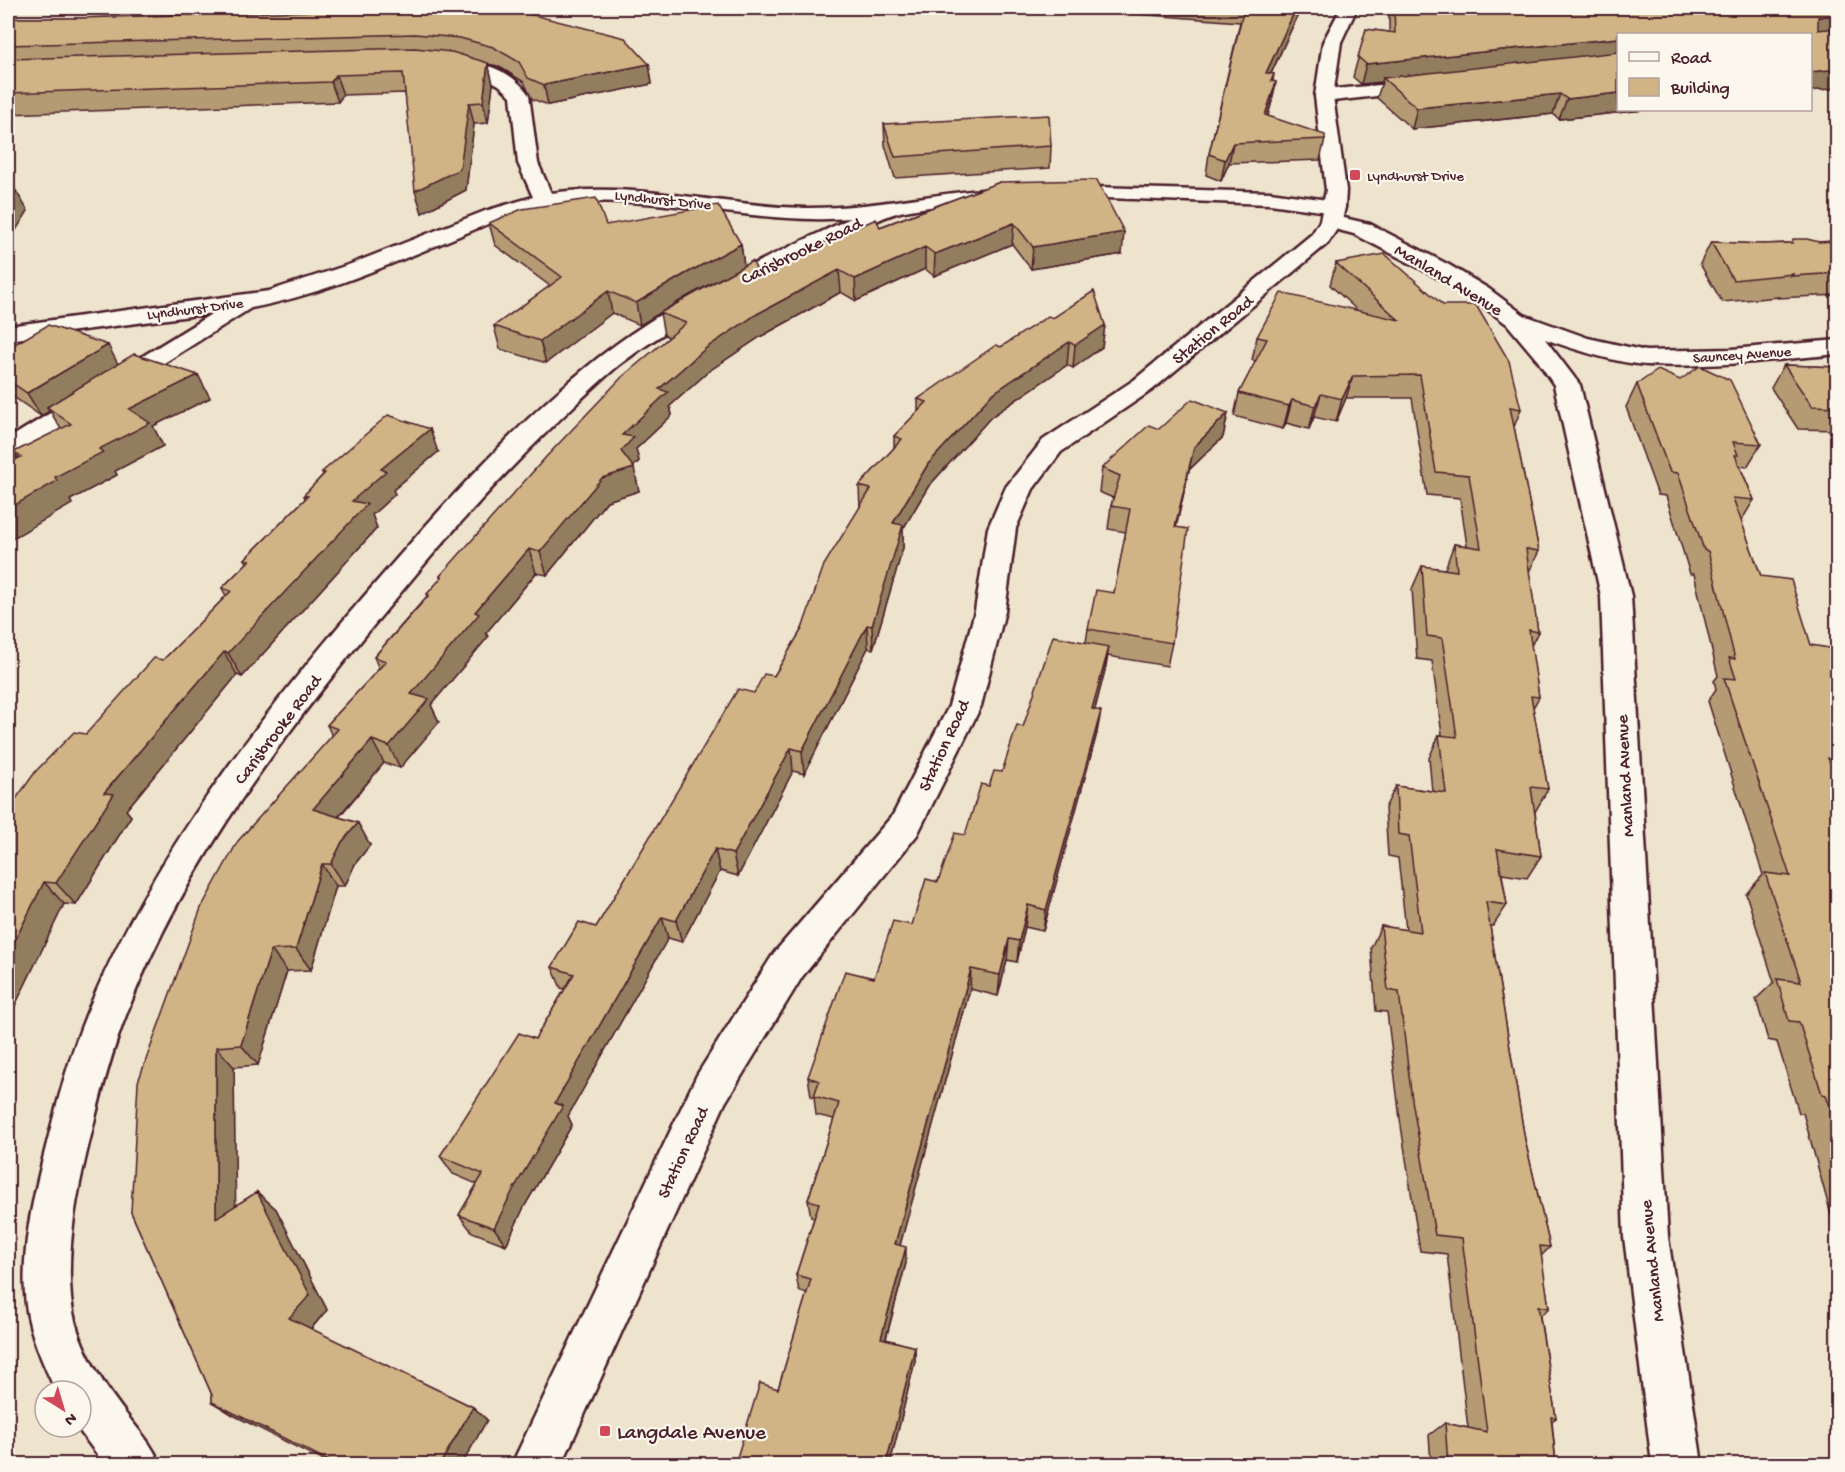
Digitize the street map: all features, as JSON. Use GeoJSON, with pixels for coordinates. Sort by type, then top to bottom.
{"type":"FeatureCollection","features":[{"type":"Feature","properties":{"kind":"street"},"geometry":{"type":"LineString","coordinates":[[1333,214],[1336,190],[1324,96],[1332,42],[1349,8]]}},
{"type":"Feature","properties":{"kind":"street"},"geometry":{"type":"LineString","coordinates":[[431,62],[479,68],[500,76],[514,86],[520,95],[529,169],[534,186],[545,200]]}},
{"type":"Feature","properties":{"kind":"street"},"geometry":{"type":"LineString","coordinates":[[1324,96],[1440,84]]}},
{"type":"Feature","properties":{"kind":"street","name":"Lyndhurst Drive"},"geometry":{"type":"LineString","coordinates":[[8,333],[248,302],[331,279],[472,223],[545,200],[579,195],[645,194],[770,212],[804,214],[887,209],[933,200],[1027,193],[1080,192],[1270,198],[1333,214]]}},
{"type":"Feature","properties":{"kind":"street","name":"Carisbrooke Road"},"geometry":{"type":"LineString","coordinates":[[135,1464],[107,1430],[65,1359],[50,1314],[49,1268],[56,1194],[81,1085],[109,1007],[152,915],[189,854],[280,721],[364,615],[456,508],[542,422],[606,364],[667,320],[722,288],[887,209]]}},
{"type":"Feature","properties":{"kind":"street","name":"Manland Avenue"},"geometry":{"type":"LineString","coordinates":[[1333,214],[1441,270],[1515,319],[1547,356],[1586,376],[1616,596],[1646,1237],[1677,1464]]}},
{"type":"Feature","properties":{"kind":"street","name":"Station Road"},"geometry":{"type":"LineString","coordinates":[[537,1464],[711,1089],[788,965],[905,825],[965,706],[990,611],[1002,528],[1020,487],[1052,446],[1143,385],[1320,238],[1333,214]]}},
{"type":"Feature","properties":{"kind":"street"},"geometry":{"type":"LineString","coordinates":[[8,450],[248,302]]}},
{"type":"Feature","properties":{"kind":"street","name":"Sauncey Avenue"},"geometry":{"type":"LineString","coordinates":[[1515,319],[1606,352],[1646,358],[1732,356],[1838,347]]}},
{"type":"Feature","properties":{"kind":"street","name":"Sauncey Avenue"},"geometry":{"type":"LineString","coordinates":[[1586,376],[1646,358]]}},
{"type":"Feature","properties":{"kind":"building"},"geometry":{"type":"Polygon","coordinates":[[[484,8],[506,11],[509,9],[625,38],[649,64],[544,85],[528,78],[519,62],[493,47],[460,38],[415,34],[8,45],[8,18],[484,8]]]}},
{"type":"Feature","properties":{"kind":"building"},"geometry":{"type":"Polygon","coordinates":[[[1244,8],[1296,8],[1266,73],[1274,74],[1271,81],[1276,82],[1265,115],[1325,135],[1325,139],[1233,143],[1225,160],[1209,154],[1244,8]]]}},
{"type":"Feature","properties":{"kind":"building"},"geometry":{"type":"Polygon","coordinates":[[[1394,8],[1838,8],[1838,15],[1818,17],[1818,30],[1838,28],[1838,69],[1812,72],[1812,33],[1617,33],[1617,38],[1366,64],[1358,57],[1366,29],[1395,33],[1394,8]]]}},
{"type":"Feature","properties":{"kind":"building"},"geometry":{"type":"Polygon","coordinates":[[[415,48],[452,52],[488,63],[483,102],[469,103],[460,169],[415,191],[403,73],[336,75],[331,82],[8,93],[8,59],[415,48]]]}},
{"type":"Feature","properties":{"kind":"building"},"geometry":{"type":"Polygon","coordinates":[[[1617,52],[1617,93],[1567,99],[1560,94],[1417,108],[1383,78],[1617,52]]]}},
{"type":"Feature","properties":{"kind":"building"},"geometry":{"type":"Polygon","coordinates":[[[1049,115],[1051,146],[895,157],[884,124],[1049,115]]]}},
{"type":"Feature","properties":{"kind":"building"},"geometry":{"type":"Polygon","coordinates":[[[1097,180],[1124,232],[1033,247],[1014,223],[935,254],[925,247],[855,279],[839,270],[757,314],[706,348],[659,389],[668,392],[622,435],[634,437],[621,451],[634,468],[602,478],[540,552],[529,549],[475,612],[479,614],[411,694],[429,699],[389,746],[372,740],[313,809],[358,823],[342,842],[331,864],[322,864],[296,949],[271,950],[241,1045],[216,1047],[216,1218],[257,1192],[310,1295],[289,1318],[473,1407],[440,1464],[335,1464],[212,1402],[212,1395],[131,1212],[138,1082],[201,908],[238,841],[338,729],[327,725],[386,661],[374,657],[429,595],[427,594],[442,577],[440,576],[546,457],[622,377],[686,323],[660,313],[752,261],[758,272],[876,219],[880,227],[1000,182],[1097,180]]]}},
{"type":"Feature","properties":{"kind":"building"},"geometry":{"type":"Polygon","coordinates":[[[8,191],[16,191],[8,204],[8,191]]]}},
{"type":"Feature","properties":{"kind":"building"},"geometry":{"type":"Polygon","coordinates":[[[596,198],[606,225],[718,205],[741,244],[636,303],[608,291],[540,341],[494,326],[562,277],[489,223],[522,209],[596,198]]]}},
{"type":"Feature","properties":{"kind":"building"},"geometry":{"type":"Polygon","coordinates":[[[1793,239],[1819,242],[1838,241],[1838,273],[1791,276],[1793,274],[1733,280],[1711,242],[1792,243],[1793,239]]]}},
{"type":"Feature","properties":{"kind":"building"},"geometry":{"type":"Polygon","coordinates":[[[1385,254],[1443,305],[1476,305],[1509,361],[1521,409],[1510,407],[1539,551],[1526,549],[1538,632],[1529,630],[1539,697],[1531,696],[1548,789],[1531,787],[1541,856],[1497,849],[1507,905],[1486,902],[1525,1140],[1550,1247],[1540,1246],[1549,1308],[1538,1306],[1556,1418],[1551,1417],[1556,1464],[1448,1464],[1445,1423],[1487,1432],[1462,1238],[1435,1235],[1412,1100],[1399,992],[1388,990],[1381,926],[1421,932],[1409,836],[1398,834],[1396,786],[1446,793],[1439,735],[1457,737],[1442,638],[1427,636],[1422,566],[1457,571],[1454,544],[1481,548],[1469,475],[1436,472],[1420,375],[1353,376],[1342,399],[1321,394],[1315,406],[1292,400],[1289,406],[1239,393],[1267,339],[1257,337],[1281,293],[1399,320],[1336,263],[1385,254]]]}},
{"type":"Feature","properties":{"kind":"building"},"geometry":{"type":"Polygon","coordinates":[[[1094,291],[1105,325],[1075,345],[1069,342],[992,394],[928,464],[893,523],[903,525],[872,626],[867,625],[802,751],[791,748],[733,854],[715,849],[676,921],[662,917],[555,1103],[563,1106],[513,1190],[494,1228],[459,1215],[483,1174],[440,1156],[519,1033],[535,1039],[574,974],[552,967],[579,922],[596,927],[738,689],[754,693],[764,674],[774,676],[802,629],[824,565],[871,489],[859,486],[902,439],[894,436],[927,402],[918,399],[996,345],[1001,347],[1048,316],[1053,318],[1094,291]]]}},
{"type":"Feature","properties":{"kind":"building"},"geometry":{"type":"Polygon","coordinates":[[[48,325],[108,345],[27,393],[8,380],[8,348],[48,325]]]}},
{"type":"Feature","properties":{"kind":"building"},"geometry":{"type":"Polygon","coordinates":[[[134,354],[198,375],[129,409],[150,423],[99,449],[103,452],[55,477],[57,481],[8,509],[8,464],[21,457],[14,452],[71,424],[47,407],[134,354]]]}},
{"type":"Feature","properties":{"kind":"building"},"geometry":{"type":"Polygon","coordinates":[[[1784,365],[1838,367],[1838,407],[1812,406],[1784,365]]]}},
{"type":"Feature","properties":{"kind":"building"},"geometry":{"type":"Polygon","coordinates":[[[1700,366],[1730,380],[1761,444],[1733,442],[1738,455],[1735,455],[1754,500],[1733,498],[1761,576],[1791,580],[1811,645],[1829,648],[1838,670],[1838,683],[1831,682],[1838,697],[1838,759],[1828,758],[1838,781],[1838,1133],[1826,1095],[1822,1094],[1799,1022],[1789,1021],[1777,979],[1801,982],[1765,873],[1790,876],[1724,678],[1736,679],[1729,658],[1735,659],[1708,551],[1704,550],[1678,473],[1670,472],[1637,384],[1658,370],[1680,380],[1700,366]]]}},
{"type":"Feature","properties":{"kind":"building"},"geometry":{"type":"Polygon","coordinates":[[[1192,399],[1228,413],[1194,447],[1175,527],[1188,529],[1172,643],[1088,629],[1096,590],[1114,593],[1130,509],[1111,506],[1120,476],[1102,468],[1149,425],[1159,429],[1192,399]]]}},
{"type":"Feature","properties":{"kind":"building"},"geometry":{"type":"Polygon","coordinates":[[[388,415],[430,429],[381,469],[386,471],[352,501],[367,504],[228,653],[224,652],[104,793],[114,794],[56,883],[44,882],[8,954],[8,810],[36,771],[74,732],[86,734],[154,658],[163,660],[231,591],[222,588],[250,560],[245,559],[308,496],[304,495],[325,473],[322,472],[388,415]]]}},
{"type":"Feature","properties":{"kind":"building"},"geometry":{"type":"Polygon","coordinates":[[[1053,636],[1109,647],[1092,709],[1101,711],[1046,910],[1028,905],[1019,941],[1009,939],[1000,975],[971,969],[895,1244],[906,1247],[881,1338],[915,1347],[886,1464],[735,1464],[760,1383],[778,1389],[811,1279],[796,1275],[819,1203],[808,1200],[839,1103],[814,1096],[819,1081],[808,1077],[845,971],[874,978],[893,921],[912,925],[926,879],[938,882],[955,833],[965,835],[981,784],[989,786],[994,771],[1002,772],[1017,725],[1023,727],[1053,636]]]}},
{"type":"Feature","properties":{"kind":"place","name":"Lyndhurst Drive"},"geometry":{"type":"Point","coordinates":[1355,175]}},
{"type":"Feature","properties":{"kind":"place","name":"Langdale Avenue"},"geometry":{"type":"Point","coordinates":[605,1431]}}]}
